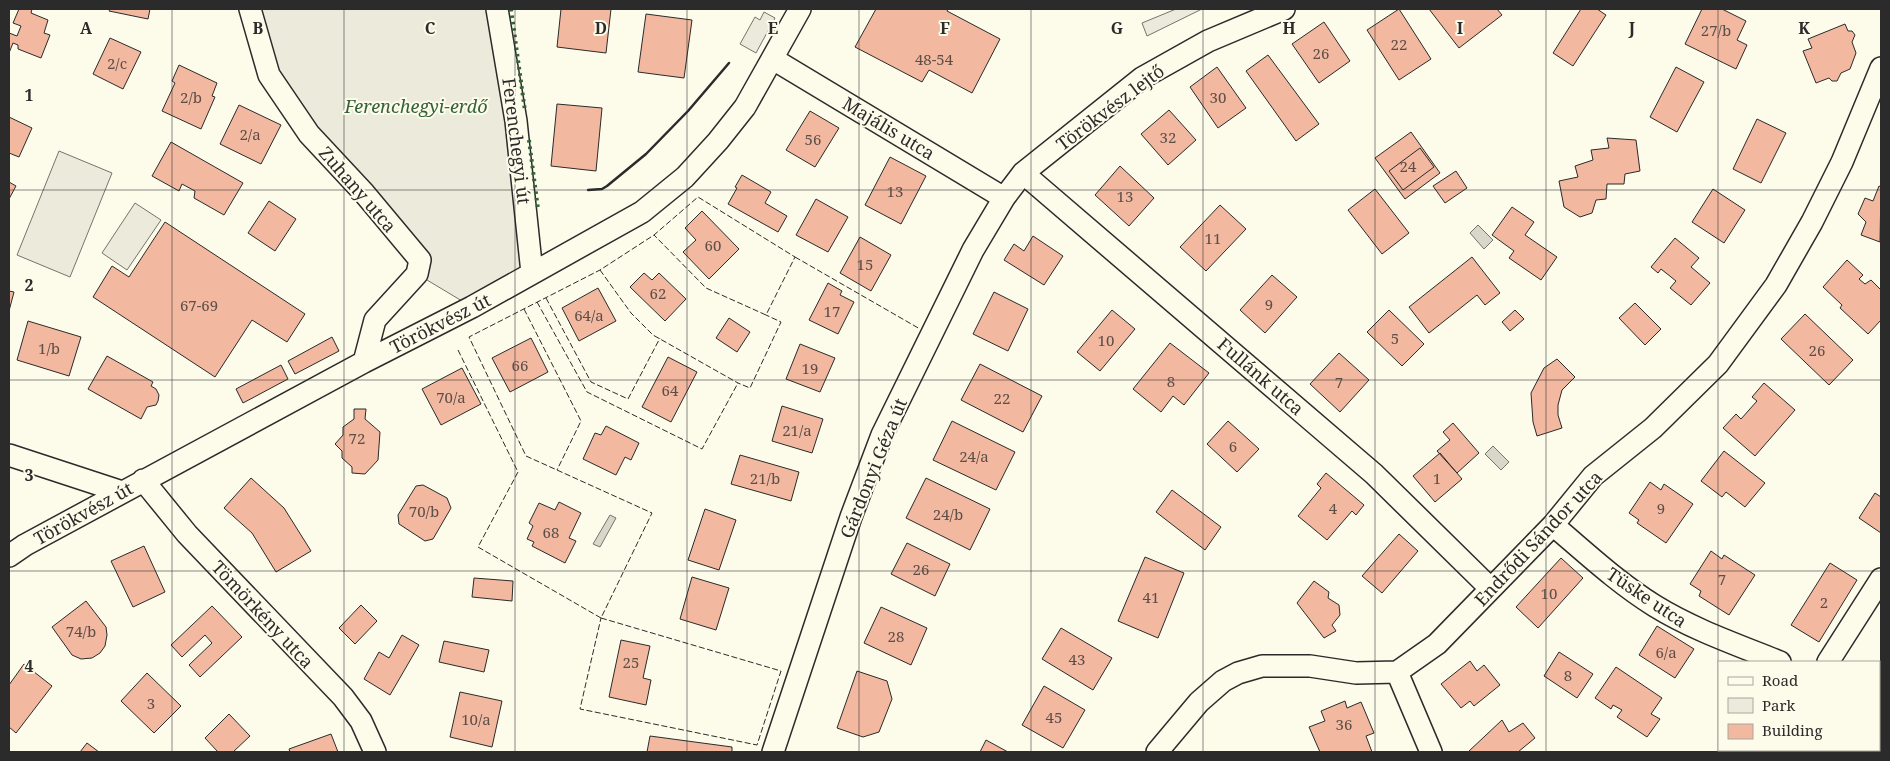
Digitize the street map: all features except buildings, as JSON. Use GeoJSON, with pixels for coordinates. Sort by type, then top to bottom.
{"type":"FeatureCollection","features":[{"type":"Feature","properties":{"kind":"street","name":"Zuhany utca"},"geometry":{"type":"LineString","coordinates":[[250,9],[269,75],[310,134],[364,193],[420,260],[417,274],[375,320],[364,362]]}},
{"type":"Feature","properties":{"kind":"street","name":"Ferenchegyi út"},"geometry":{"type":"LineString","coordinates":[[497,9],[516,121],[532,273]]}},
{"type":"Feature","properties":{"kind":"street","name":"Törökvész út"},"geometry":{"type":"LineString","coordinates":[[9,556],[25,545],[143,480],[364,362],[472,307],[642,212],[685,177],[718,141],[745,107],[800,9]]}},
{"type":"Feature","properties":{"kind":"street","name":"Törökvész lejtő"},"geometry":{"type":"LineString","coordinates":[[1004,198],[1023,173],[1142,78],[1208,41],[1284,9]]}},
{"type":"Feature","properties":{"kind":"street","name":"Majális utca"},"geometry":{"type":"LineString","coordinates":[[773,59],[1004,198]]}},
{"type":"Feature","properties":{"kind":"street","name":"Endrődi Sándor utca"},"geometry":{"type":"LineString","coordinates":[[1397,672],[1437,644],[1553,525],[1593,476],[1653,428],[1718,364],[1776,285],[1821,205],[1842,162],[1881,68]]}},
{"type":"Feature","properties":{"kind":"street","name":"Fullánk utca"},"geometry":{"type":"LineString","coordinates":[[1023,173],[1374,474],[1490,588]]}},
{"type":"Feature","properties":{"kind":"street","name":"Gárdonyi Géza út"},"geometry":{"type":"LineString","coordinates":[[773,752],[851,517],[882,435],[973,250],[1004,198]]}},
{"type":"Feature","properties":{"kind":"street"},"geometry":{"type":"LineString","coordinates":[[9,455],[122,492]]}},
{"type":"Feature","properties":{"kind":"street","name":"Tömörkény utca"},"geometry":{"type":"LineString","coordinates":[[143,480],[187,534],[343,697],[361,721],[375,752]]}},
{"type":"Feature","properties":{"kind":"street","name":"Tüske utca"},"geometry":{"type":"LineString","coordinates":[[1553,525],[1626,587],[1655,606],[1691,626],[1778,661]]}},
{"type":"Feature","properties":{"kind":"street"},"geometry":{"type":"LineString","coordinates":[[1829,661],[1881,579]]}},
{"type":"Feature","properties":{"kind":"street"},"geometry":{"type":"LineString","coordinates":[[1157,752],[1199,702],[1223,681],[1238,673],[1262,666],[1310,666],[1356,672],[1397,672],[1430,752]]}},
{"type":"Feature","properties":{"kind":"green space","name":"Ferenchegyi-erdő"},"geometry":{"type":"Polygon","coordinates":[[[250,9],[497,9],[532,273],[472,307],[417,274],[269,75],[250,9]]]}},
{"type":"Feature","properties":{"kind":"green space"},"geometry":{"type":"Polygon","coordinates":[[[1176,9],[1202,9],[1147,36],[1142,23],[1176,9]]]}},
{"type":"Feature","properties":{"kind":"green space"},"geometry":{"type":"Polygon","coordinates":[[[59,151],[112,173],[70,277],[17,255],[59,151]]]}},
{"type":"Feature","properties":{"kind":"green space"},"geometry":{"type":"Polygon","coordinates":[[[135,203],[161,220],[127,270],[102,253],[135,203]]]}},
{"type":"Feature","properties":{"kind":"shaded area"},"geometry":{"type":"Polygon","coordinates":[[[764,12],[775,18],[756,53],[740,44],[755,17],[760,20],[764,12]]]}},
{"type":"Feature","properties":{"kind":"shaded area"},"geometry":{"type":"Polygon","coordinates":[[[1478,225],[1493,240],[1484,249],[1470,233],[1478,225]]]}},
{"type":"Feature","properties":{"kind":"shaded area"},"geometry":{"type":"Polygon","coordinates":[[[1493,446],[1509,462],[1501,470],[1485,454],[1493,446]]]}},
{"type":"Feature","properties":{"kind":"shaded area"},"geometry":{"type":"Polygon","coordinates":[[[610,515],[616,518],[600,547],[593,544],[610,515]]]}},
{"type":"Feature","properties":{"kind":"hedge"},"geometry":{"type":"LineString","coordinates":[[511,9],[525,111]]}},
{"type":"Feature","properties":{"kind":"hedge"},"geometry":{"type":"LineString","coordinates":[[529,140],[538,209]]}},
{"type":"Feature","properties":{"kind":"fence"},"geometry":{"type":"LineString","coordinates":[[458,350],[518,472],[478,547],[601,618],[652,513],[526,456],[469,337],[600,270],[654,235],[698,197],[795,257],[766,315],[706,288],[654,235]]}},
{"type":"Feature","properties":{"kind":"fence"},"geometry":{"type":"LineString","coordinates":[[795,257],[920,329]]}},
{"type":"Feature","properties":{"kind":"fence"},"geometry":{"type":"LineString","coordinates":[[600,270],[631,313],[653,335],[750,388],[781,322],[766,315]]}},
{"type":"Feature","properties":{"kind":"fence"},"geometry":{"type":"LineString","coordinates":[[546,298],[591,382],[628,399],[660,338]]}},
{"type":"Feature","properties":{"kind":"fence"},"geometry":{"type":"LineString","coordinates":[[537,302],[587,392],[702,449],[738,383]]}},
{"type":"Feature","properties":{"kind":"fence"},"geometry":{"type":"LineString","coordinates":[[524,309],[581,421],[557,470]]}},
{"type":"Feature","properties":{"kind":"fence"},"geometry":{"type":"LineString","coordinates":[[601,618],[781,671],[757,745],[580,709],[601,618]]}},
{"type":"Feature","properties":{"kind":"wall"},"geometry":{"type":"LineString","coordinates":[[588,190],[602,189],[607,186],[646,154],[688,111],[729,63]]}}]}
